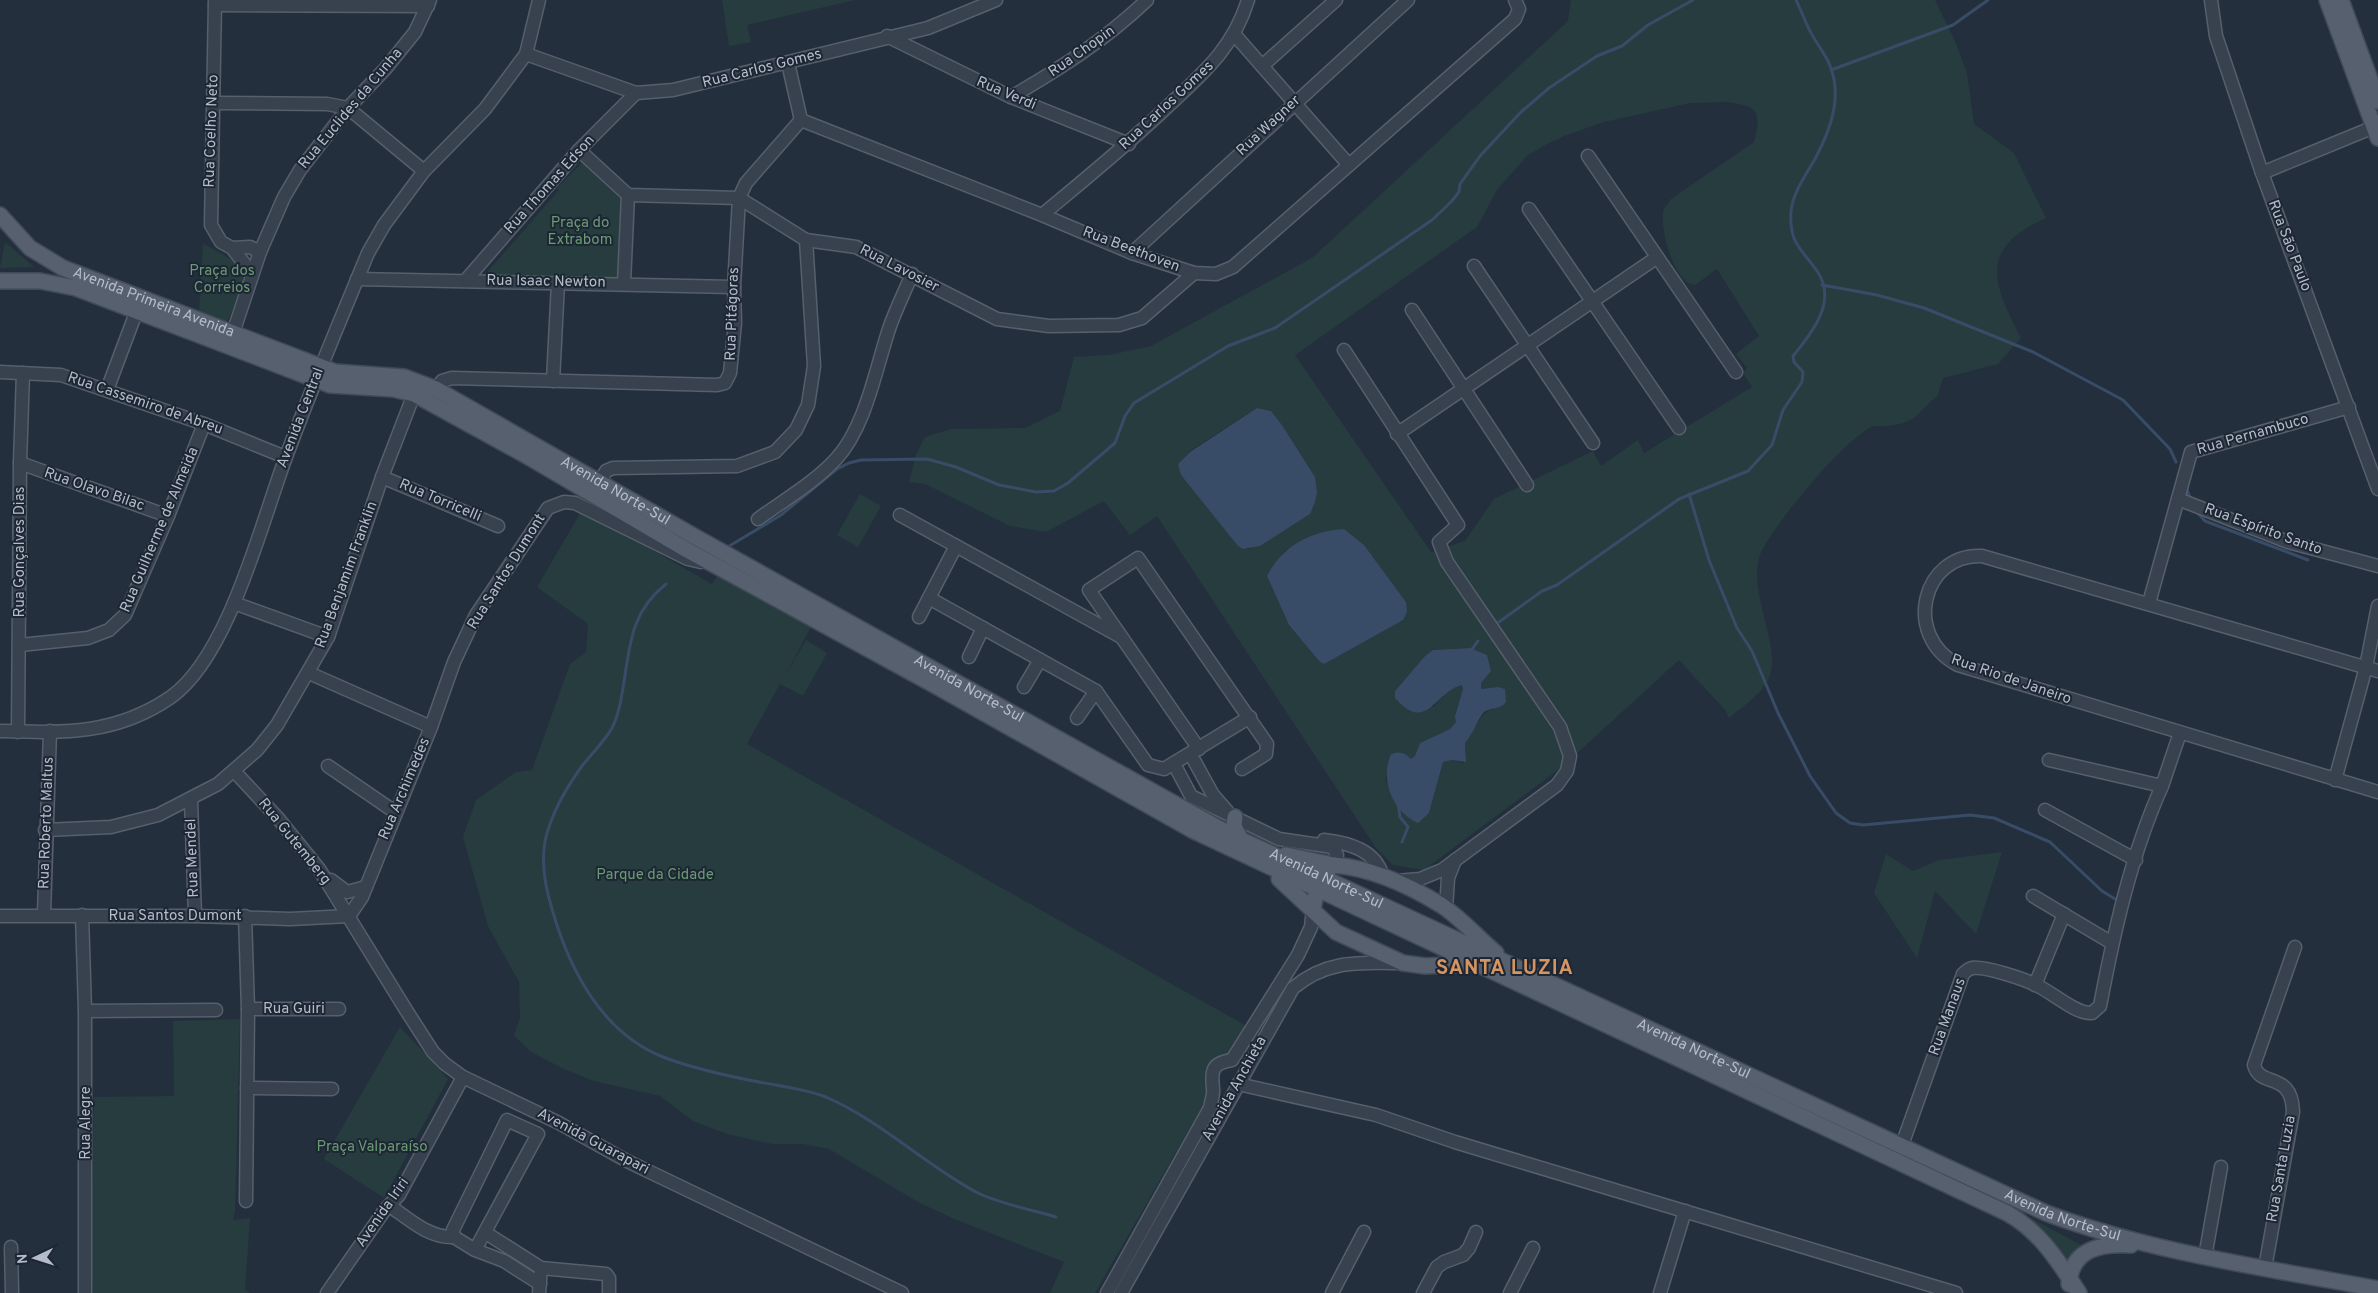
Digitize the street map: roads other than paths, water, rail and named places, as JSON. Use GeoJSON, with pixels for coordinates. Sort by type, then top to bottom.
{"type":"FeatureCollection","features":[{"type":"Feature","properties":{"kind":"main road"},"geometry":{"type":"LineString","coordinates":[[2327,0],[2376,133]]}},
{"type":"Feature","properties":{"kind":"main road"},"geometry":{"type":"LineString","coordinates":[[2342,0],[2378,101]]}},
{"type":"Feature","properties":{"kind":"main road","name":"Avenida Primeira Avenida"},"geometry":{"type":"LineString","coordinates":[[0,215],[30,248],[50,262],[233,333],[319,373]]}},
{"type":"Feature","properties":{"kind":"main road","name":"Avenida Primeira Avenida"},"geometry":{"type":"LineString","coordinates":[[0,281],[40,281],[59,284],[319,373]]}},
{"type":"Feature","properties":{"kind":"main road","name":"Avenida Norte-Sul"},"geometry":{"type":"LineString","coordinates":[[319,373],[404,377],[436,389],[1179,808],[1241,840],[1261,857]]}},
{"type":"Feature","properties":{"kind":"main road","name":"Avenida Norte-Sul"},"geometry":{"type":"LineString","coordinates":[[319,373],[338,386],[393,389],[414,394],[527,456],[687,550],[721,567],[1192,830],[1261,857],[1445,943],[1507,963],[2046,1213],[2154,1247],[2378,1289]]}},
{"type":"Feature","properties":{"kind":"main road"},"geometry":{"type":"LineString","coordinates":[[1233,816],[1234,826],[1241,840]]}},
{"type":"Feature","properties":{"kind":"main road"},"geometry":{"type":"LineString","coordinates":[[1261,857],[1358,868],[1388,879],[1446,909],[1507,963]]}},
{"type":"Feature","properties":{"kind":"main road"},"geometry":{"type":"LineString","coordinates":[[1261,857],[1336,932],[1403,964],[1425,966],[1477,964]]}},
{"type":"Feature","properties":{"kind":"main road"},"geometry":{"type":"LineString","coordinates":[[1313,909],[1319,885],[1334,865]]}},
{"type":"Feature","properties":{"kind":"main road"},"geometry":{"type":"LineString","coordinates":[[1425,966],[1434,960],[1445,943],[1451,921],[1446,909]]}},
{"type":"Feature","properties":{"kind":"main road","name":"Avenida Norte-Sul"},"geometry":{"type":"LineString","coordinates":[[1445,943],[1477,964],[2007,1213],[2030,1228],[2054,1255],[2079,1293]]}},
{"type":"Feature","properties":{"kind":"main road"},"geometry":{"type":"LineString","coordinates":[[2068,1293],[2069,1277],[2079,1256],[2091,1248],[2117,1245],[2154,1247]]}},
{"type":"Feature","properties":{"kind":"street","name":"Avenida Central"},"geometry":{"type":"LineString","coordinates":[[0,731],[97,729],[121,723],[148,711],[172,696],[194,676],[222,630],[234,603],[286,457],[319,373],[357,279],[384,225],[424,171],[485,109],[526,54],[539,0]]}},
{"type":"Feature","properties":{"kind":"street","name":"Rua Carlos Gomes"},"geometry":{"type":"LineString","coordinates":[[526,54],[636,93],[673,90],[788,63],[887,36],[928,28],[996,0]]}},
{"type":"Feature","properties":{"kind":"street","name":"Rua Chopin"},"geometry":{"type":"LineString","coordinates":[[1012,97],[1066,65],[1106,37],[1147,0]]}},
{"type":"Feature","properties":{"kind":"street","name":"Rua Carlos Gomes"},"geometry":{"type":"LineString","coordinates":[[1042,215],[1128,144],[1216,61],[1242,20],[1248,0]]}},
{"type":"Feature","properties":{"kind":"street"},"geometry":{"type":"LineString","coordinates":[[1262,66],[1336,0]]}},
{"type":"Feature","properties":{"kind":"street","name":"Rua Wagner"},"geometry":{"type":"LineString","coordinates":[[1132,253],[1294,102],[1408,0]]}},
{"type":"Feature","properties":{"kind":"street","name":"Rua Beethoven"},"geometry":{"type":"LineString","coordinates":[[801,120],[1042,215],[1132,253],[1194,273],[1216,274],[1233,267],[1515,19],[1519,8],[1515,0]]}},
{"type":"Feature","properties":{"kind":"street","name":"Rua São Paulo"},"geometry":{"type":"LineString","coordinates":[[2210,0],[2216,36],[2262,172],[2350,407],[2378,489]]}},
{"type":"Feature","properties":{"kind":"street"},"geometry":{"type":"LineString","coordinates":[[215,2],[429,3]]}},
{"type":"Feature","properties":{"kind":"street","name":"Rua Coelho Neto"},"geometry":{"type":"LineString","coordinates":[[215,2],[211,225],[221,242],[232,248],[252,272]]}},
{"type":"Feature","properties":{"kind":"street","name":"Rua Euclides da Cunha"},"geometry":{"type":"LineString","coordinates":[[233,333],[260,252],[284,197],[300,170],[348,108],[386,68],[414,32],[429,3]]}},
{"type":"Feature","properties":{"kind":"street"},"geometry":{"type":"LineString","coordinates":[[1234,34],[1349,164]]}},
{"type":"Feature","properties":{"kind":"street","name":"Rua Verdi"},"geometry":{"type":"LineString","coordinates":[[887,36],[1012,97],[1128,144]]}},
{"type":"Feature","properties":{"kind":"street"},"geometry":{"type":"LineString","coordinates":[[788,63],[801,120]]}},
{"type":"Feature","properties":{"kind":"street","name":"Rua Thomas Edson"},"geometry":{"type":"LineString","coordinates":[[466,280],[579,150],[636,93]]}},
{"type":"Feature","properties":{"kind":"street"},"geometry":{"type":"LineString","coordinates":[[214,103],[327,104],[348,108],[424,171]]}},
{"type":"Feature","properties":{"kind":"street","name":"Rua Pitágoras"},"geometry":{"type":"LineString","coordinates":[[436,389],[442,381],[452,378],[718,385],[725,383],[730,373],[734,332],[734,287],[739,198],[746,183],[801,120]]}},
{"type":"Feature","properties":{"kind":"street"},"geometry":{"type":"LineString","coordinates":[[2262,172],[2376,133]]}},
{"type":"Feature","properties":{"kind":"street"},"geometry":{"type":"LineString","coordinates":[[579,150],[628,195],[739,198]]}},
{"type":"Feature","properties":{"kind":"street"},"geometry":{"type":"LineString","coordinates":[[1588,156],[1656,258],[1736,372]]}},
{"type":"Feature","properties":{"kind":"street"},"geometry":{"type":"LineString","coordinates":[[624,283],[628,195]]}},
{"type":"Feature","properties":{"kind":"street","name":"Rua Lavosier"},"geometry":{"type":"LineString","coordinates":[[739,198],[806,240],[856,246],[997,319],[1024,324],[1066,326],[1119,325],[1133,322],[1142,318],[1194,273]]}},
{"type":"Feature","properties":{"kind":"street"},"geometry":{"type":"LineString","coordinates":[[1529,209],[1679,428]]}},
{"type":"Feature","properties":{"kind":"street"},"geometry":{"type":"LineString","coordinates":[[600,481],[606,471],[613,468],[737,466],[775,452],[796,430],[808,405],[814,366],[806,240]]}},
{"type":"Feature","properties":{"kind":"street"},"geometry":{"type":"LineString","coordinates":[[232,248],[250,248],[260,252]]}},
{"type":"Feature","properties":{"kind":"street"},"geometry":{"type":"LineString","coordinates":[[1397,434],[1656,258]]}},
{"type":"Feature","properties":{"kind":"street"},"geometry":{"type":"LineString","coordinates":[[1474,266],[1593,443]]}},
{"type":"Feature","properties":{"kind":"street"},"geometry":{"type":"LineString","coordinates":[[758,520],[818,476],[836,459],[850,439],[878,368],[890,325],[912,274]]}},
{"type":"Feature","properties":{"kind":"street","name":"Rua Isaac Newton"},"geometry":{"type":"LineString","coordinates":[[357,279],[624,283],[734,287]]}},
{"type":"Feature","properties":{"kind":"street"},"geometry":{"type":"LineString","coordinates":[[553,381],[558,283]]}},
{"type":"Feature","properties":{"kind":"street"},"geometry":{"type":"LineString","coordinates":[[107,390],[137,310]]}},
{"type":"Feature","properties":{"kind":"street"},"geometry":{"type":"LineString","coordinates":[[1412,310],[1527,485]]}},
{"type":"Feature","properties":{"kind":"street"},"geometry":{"type":"LineString","coordinates":[[1315,843],[1323,840],[1341,842],[1359,848],[1377,862],[1388,879],[1420,879],[1442,870],[1557,785],[1566,771],[1570,756],[1560,727],[1446,562],[1439,542],[1458,525],[1344,350]]}},
{"type":"Feature","properties":{"kind":"street","name":"Rua Cassemiro de Abreu"},"geometry":{"type":"LineString","coordinates":[[0,372],[62,375],[204,424],[286,457]]}},
{"type":"Feature","properties":{"kind":"street","name":"Rua Gonçalves Dias"},"geometry":{"type":"LineString","coordinates":[[18,732],[20,463],[23,373]]}},
{"type":"Feature","properties":{"kind":"street","name":"Rua Benjamim Franklin"},"geometry":{"type":"LineString","coordinates":[[45,830],[111,827],[158,815],[191,800],[218,784],[257,750],[277,725],[309,673],[328,637],[382,477],[414,394]]}},
{"type":"Feature","properties":{"kind":"street","name":"Rua Pernambuco"},"geometry":{"type":"LineString","coordinates":[[2149,603],[2191,452],[2350,407]]}},
{"type":"Feature","properties":{"kind":"street","name":"Rua Guilherme de Almeida"},"geometry":{"type":"LineString","coordinates":[[20,645],[88,638],[110,630],[125,615],[168,516],[204,424]]}},
{"type":"Feature","properties":{"kind":"street","name":"Rua Olavo Bilac"},"geometry":{"type":"LineString","coordinates":[[20,463],[168,516]]}},
{"type":"Feature","properties":{"kind":"street","name":"Rua Torricelli"},"geometry":{"type":"LineString","coordinates":[[382,477],[498,526]]}},
{"type":"Feature","properties":{"kind":"street","name":"Rua Espírito Santo"},"geometry":{"type":"LineString","coordinates":[[2178,499],[2288,542],[2378,566]]}},
{"type":"Feature","properties":{"kind":"street","name":"Rua Santos Dumont"},"geometry":{"type":"LineString","coordinates":[[431,728],[454,662],[476,615],[548,508],[564,502],[575,503],[688,559],[721,567]]}},
{"type":"Feature","properties":{"kind":"street"},"geometry":{"type":"LineString","coordinates":[[900,515],[1124,638]]}},
{"type":"Feature","properties":{"kind":"street"},"geometry":{"type":"LineString","coordinates":[[919,618],[956,546]]}},
{"type":"Feature","properties":{"kind":"street","name":"Rua Rio de Janeiro"},"geometry":{"type":"LineString","coordinates":[[2372,669],[1982,556],[1968,556],[1943,570],[1930,588],[1924,622],[1928,635],[1935,647],[1945,658],[1958,665],[2378,792]]}},
{"type":"Feature","properties":{"kind":"street"},"geometry":{"type":"LineString","coordinates":[[1233,816],[1206,784],[1195,752],[1124,638],[1089,590],[1138,558],[1267,744],[1267,751],[1242,769]]}},
{"type":"Feature","properties":{"kind":"street"},"geometry":{"type":"LineString","coordinates":[[930,598],[1096,692],[1148,765],[1162,770],[1195,752],[1250,717]]}},
{"type":"Feature","properties":{"kind":"street"},"geometry":{"type":"LineString","coordinates":[[234,603],[328,637]]}},
{"type":"Feature","properties":{"kind":"street"},"geometry":{"type":"LineString","coordinates":[[1088,619],[1100,606]]}},
{"type":"Feature","properties":{"kind":"street"},"geometry":{"type":"LineString","coordinates":[[2335,780],[2372,669],[2378,606]]}},
{"type":"Feature","properties":{"kind":"street"},"geometry":{"type":"LineString","coordinates":[[969,657],[984,628]]}},
{"type":"Feature","properties":{"kind":"street"},"geometry":{"type":"LineString","coordinates":[[1024,687],[1040,660]]}},
{"type":"Feature","properties":{"kind":"street","name":"Rua Archimedes"},"geometry":{"type":"LineString","coordinates":[[309,673],[431,728],[395,812],[366,888],[349,916]]}},
{"type":"Feature","properties":{"kind":"street"},"geometry":{"type":"LineString","coordinates":[[1077,718],[1096,692]]}},
{"type":"Feature","properties":{"kind":"street","name":"Rua Roberto Maltus"},"geometry":{"type":"LineString","coordinates":[[44,914],[45,830],[50,731]]}},
{"type":"Feature","properties":{"kind":"street"},"geometry":{"type":"LineString","coordinates":[[2033,896],[2112,942],[2136,860],[2180,733]]}},
{"type":"Feature","properties":{"kind":"street"},"geometry":{"type":"LineString","coordinates":[[2049,760],[2162,786]]}},
{"type":"Feature","properties":{"kind":"street"},"geometry":{"type":"LineString","coordinates":[[1174,764],[1191,796],[1280,839],[1329,845],[1335,849],[1336,859],[1334,865]]}},
{"type":"Feature","properties":{"kind":"street"},"geometry":{"type":"LineString","coordinates":[[328,766],[395,812]]}},
{"type":"Feature","properties":{"kind":"street","name":"Rua Gutemberg"},"geometry":{"type":"LineString","coordinates":[[234,771],[277,817],[323,875],[349,916]]}},
{"type":"Feature","properties":{"kind":"street"},"geometry":{"type":"LineString","coordinates":[[1179,808],[1206,784]]}},
{"type":"Feature","properties":{"kind":"street","name":"Rua Mendel"},"geometry":{"type":"LineString","coordinates":[[191,800],[195,916]]}},
{"type":"Feature","properties":{"kind":"street"},"geometry":{"type":"LineString","coordinates":[[2045,810],[2136,860]]}},
{"type":"Feature","properties":{"kind":"street"},"geometry":{"type":"LineString","coordinates":[[1446,909],[1448,878],[1456,858]]}},
{"type":"Feature","properties":{"kind":"street"},"geometry":{"type":"LineString","coordinates":[[323,875],[343,891],[354,892],[366,888]]}},
{"type":"Feature","properties":{"kind":"street"},"geometry":{"type":"LineString","coordinates":[[328,918],[332,890]]}},
{"type":"Feature","properties":{"kind":"street","name":"Avenida Anchieta"},"geometry":{"type":"LineString","coordinates":[[1107,1293],[1210,1108],[1214,1090],[1211,1079],[1214,1067],[1221,1062],[1232,1060],[1298,955],[1311,927],[1313,909]]}},
{"type":"Feature","properties":{"kind":"street","name":"Rua Santos Dumont"},"geometry":{"type":"LineString","coordinates":[[0,916],[44,914],[245,916],[290,919],[349,916]]}},
{"type":"Feature","properties":{"kind":"street"},"geometry":{"type":"LineString","coordinates":[[2036,984],[2064,914]]}},
{"type":"Feature","properties":{"kind":"street","name":"Rua Alegre"},"geometry":{"type":"LineString","coordinates":[[82,915],[85,1011],[85,1293]]}},
{"type":"Feature","properties":{"kind":"street"},"geometry":{"type":"LineString","coordinates":[[245,916],[248,1009],[246,1201]]}},
{"type":"Feature","properties":{"kind":"street","name":"Avenida Guarapari"},"geometry":{"type":"LineString","coordinates":[[349,916],[433,1052],[463,1077],[516,1102],[627,1161],[902,1293]]}},
{"type":"Feature","properties":{"kind":"street","name":"Rua Manaus"},"geometry":{"type":"LineString","coordinates":[[1902,1145],[1963,974],[1970,968],[1976,968],[2036,984],[2082,1012],[2092,1013],[2100,1006],[2112,942]]}},
{"type":"Feature","properties":{"kind":"street","name":"Rua Santa Luzia"},"geometry":{"type":"LineString","coordinates":[[2265,1268],[2293,1112],[2293,1099],[2286,1088],[2258,1073],[2254,1065],[2295,948]]}},
{"type":"Feature","properties":{"kind":"street","name":"Avenida Anchieta"},"geometry":{"type":"LineString","coordinates":[[1121,1293],[1292,988],[1301,981],[1328,967],[1341,964],[1403,964]]}},
{"type":"Feature","properties":{"kind":"street","name":"Rua Guiri"},"geometry":{"type":"LineString","coordinates":[[248,1009],[339,1009]]}},
{"type":"Feature","properties":{"kind":"street"},"geometry":{"type":"LineString","coordinates":[[85,1011],[216,1010]]}},
{"type":"Feature","properties":{"kind":"street"},"geometry":{"type":"LineString","coordinates":[[1232,1060],[1239,1067],[1238,1083]]}},
{"type":"Feature","properties":{"kind":"street","name":"Avenida Iriri"},"geometry":{"type":"LineString","coordinates":[[327,1293],[384,1211],[399,1195],[463,1077]]}},
{"type":"Feature","properties":{"kind":"street"},"geometry":{"type":"LineString","coordinates":[[1214,1090],[1221,1093],[1238,1083],[1376,1115],[1455,1142],[1956,1293]]}},
{"type":"Feature","properties":{"kind":"street"},"geometry":{"type":"LineString","coordinates":[[247,1088],[332,1089]]}},
{"type":"Feature","properties":{"kind":"street"},"geometry":{"type":"LineString","coordinates":[[454,1237],[453,1230],[516,1102]]}},
{"type":"Feature","properties":{"kind":"street"},"geometry":{"type":"LineString","coordinates":[[475,1250],[486,1233],[545,1117]]}},
{"type":"Feature","properties":{"kind":"street"},"geometry":{"type":"LineString","coordinates":[[507,1120],[538,1134]]}},
{"type":"Feature","properties":{"kind":"street"},"geometry":{"type":"LineString","coordinates":[[2205,1257],[2221,1167]]}},
{"type":"Feature","properties":{"kind":"street"},"geometry":{"type":"LineString","coordinates":[[390,1206],[428,1232],[444,1237],[454,1237],[475,1250],[504,1261],[539,1288]]}},
{"type":"Feature","properties":{"kind":"street"},"geometry":{"type":"LineString","coordinates":[[1660,1293],[1685,1211]]}},
{"type":"Feature","properties":{"kind":"street"},"geometry":{"type":"LineString","coordinates":[[1332,1293],[1364,1232]]}},
{"type":"Feature","properties":{"kind":"street"},"geometry":{"type":"LineString","coordinates":[[1423,1293],[1437,1268],[1444,1262],[1463,1255],[1469,1248],[1476,1232]]}},
{"type":"Feature","properties":{"kind":"street"},"geometry":{"type":"LineString","coordinates":[[486,1233],[541,1268],[606,1274],[609,1278],[609,1293]]}},
{"type":"Feature","properties":{"kind":"street"},"geometry":{"type":"LineString","coordinates":[[11,1247],[12,1293]]}},
{"type":"Feature","properties":{"kind":"street"},"geometry":{"type":"LineString","coordinates":[[1510,1293],[1533,1248]]}},
{"type":"Feature","properties":{"kind":"street"},"geometry":{"type":"LineString","coordinates":[[539,1288],[541,1268]]}},
{"type":"Feature","properties":{"kind":"water"},"geometry":{"type":"Polygon","coordinates":[[[1257,408],[1271,411],[1282,425],[1315,477],[1317,492],[1310,514],[1260,546],[1243,549],[1238,546],[1181,475],[1178,464],[1190,452],[1257,408]]]}},
{"type":"Feature","properties":{"kind":"water"},"geometry":{"type":"Polygon","coordinates":[[[1344,529],[1364,545],[1406,602],[1407,612],[1403,620],[1324,664],[1319,661],[1289,625],[1267,576],[1273,565],[1289,548],[1320,533],[1344,529]]]}},
{"type":"Feature","properties":{"kind":"water"},"geometry":{"type":"Polygon","coordinates":[[[1470,648],[1487,655],[1491,671],[1481,683],[1481,689],[1498,687],[1505,689],[1506,702],[1504,705],[1487,710],[1482,715],[1465,743],[1466,762],[1452,760],[1443,762],[1429,813],[1418,823],[1401,811],[1391,794],[1387,774],[1391,754],[1402,753],[1411,759],[1415,756],[1420,743],[1450,729],[1456,722],[1455,716],[1463,689],[1462,685],[1452,689],[1423,712],[1415,712],[1406,708],[1395,698],[1395,691],[1425,656],[1433,650],[1470,648]]]}},
{"type":"Feature","properties":{"kind":"waterway"},"geometry":{"type":"LineString","coordinates":[[726,548],[781,515],[837,469],[861,460],[927,459],[956,467],[999,485],[1036,492],[1054,491],[1068,483],[1115,443],[1125,416],[1134,403],[1228,346],[1275,328],[1432,220],[1459,192],[1460,184],[1480,156],[1521,112],[1549,88],[1597,56],[1622,46],[1648,25],[1693,0]]}},
{"type":"Feature","properties":{"kind":"waterway"},"geometry":{"type":"LineString","coordinates":[[1499,622],[1542,591],[1557,585],[1679,499],[1748,471],[1772,445],[1783,410],[1802,382],[1803,372],[1794,362],[1793,356],[1808,337],[1820,316],[1825,294],[1823,282],[1817,271],[1794,238],[1791,211],[1797,190],[1826,136],[1834,111],[1835,86],[1833,73],[1828,61],[1809,29],[1796,0]]}},
{"type":"Feature","properties":{"kind":"waterway"},"geometry":{"type":"LineString","coordinates":[[1831,70],[1953,25],[1988,0]]}},
{"type":"Feature","properties":{"kind":"waterway"},"geometry":{"type":"LineString","coordinates":[[1822,285],[1877,295],[1924,308],[2033,352],[2123,400],[2170,449],[2176,462]]}},
{"type":"Feature","properties":{"kind":"waterway"},"geometry":{"type":"LineString","coordinates":[[2186,487],[2191,500]]}},
{"type":"Feature","properties":{"kind":"waterway"},"geometry":{"type":"LineString","coordinates":[[1689,494],[1709,560],[1737,628],[1752,651],[1778,713],[1810,776],[1836,813],[1850,823],[1863,825],[1970,815],[1994,818],[2050,842],[2102,891],[2120,902]]}},
{"type":"Feature","properties":{"kind":"waterway"},"geometry":{"type":"LineString","coordinates":[[2195,510],[2205,521],[2308,560]]}},
{"type":"Feature","properties":{"kind":"waterway"},"geometry":{"type":"LineString","coordinates":[[666,584],[644,608],[637,620],[629,648],[620,703],[614,724],[568,788],[555,811],[544,847],[545,878],[559,932],[568,954],[591,996],[622,1032],[641,1046],[663,1057],[708,1071],[799,1089],[826,1097],[884,1130],[938,1169],[976,1192],[1004,1203],[1056,1217]]}},
{"type":"Feature","properties":{"kind":"waterway"},"geometry":{"type":"LineString","coordinates":[[1470,652],[1478,641]]}},
{"type":"Feature","properties":{"kind":"waterway"},"geometry":{"type":"LineString","coordinates":[[1398,802],[1400,817],[1408,827],[1402,842]]}},
{"type":"Feature","properties":{"kind":"district","name":"SANTA LUZIA"},"geometry":{"type":"Point","coordinates":[1505,969]}},
{"type":"Feature","properties":{"kind":"park label","name":"Praça do Extrabom"},"geometry":{"type":"Point","coordinates":[580,232]}},
{"type":"Feature","properties":{"kind":"park label","name":"Praça dos Correios"},"geometry":{"type":"Point","coordinates":[222,280]}},
{"type":"Feature","properties":{"kind":"park label","name":"Parque da Cidade"},"geometry":{"type":"Point","coordinates":[655,875]}},
{"type":"Feature","properties":{"kind":"park label","name":"Praça Valparaíso"},"geometry":{"type":"Point","coordinates":[372,1147]}}]}
